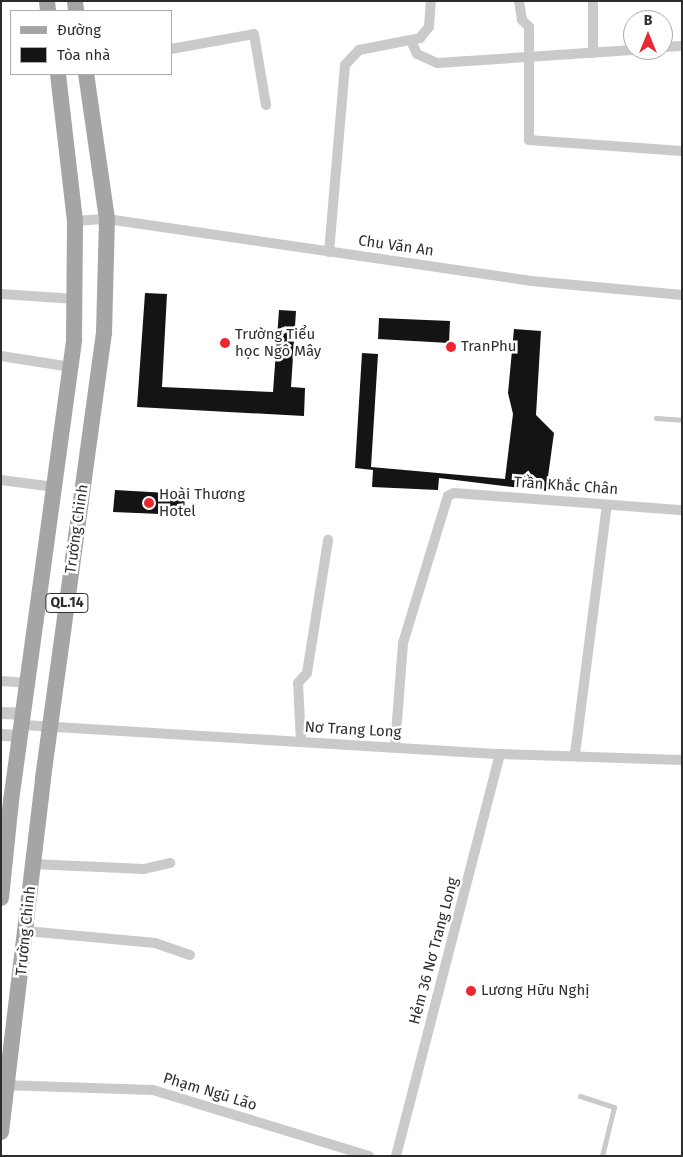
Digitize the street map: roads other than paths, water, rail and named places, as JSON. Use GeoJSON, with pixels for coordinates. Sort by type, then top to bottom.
{"type":"FeatureCollection","features":[{"type":"Feature","properties":{"kind":"main road","name":"Trường Chinh"},"geometry":{"type":"LineString","coordinates":[[1,898],[6,800],[29,683],[71,367],[75,299],[75,221],[58,75]]}},
{"type":"Feature","properties":{"kind":"main road","name":"Trường Chinh"},"geometry":{"type":"LineString","coordinates":[[1,1132],[5,1085],[26,931],[50,726],[104,333],[107,219],[86,75]]}},
{"type":"Feature","properties":{"kind":"street"},"geometry":{"type":"LineString","coordinates":[[329,252],[345,65],[359,50],[411,41],[429,27],[431,1]]}},
{"type":"Feature","properties":{"kind":"street"},"geometry":{"type":"LineString","coordinates":[[519,1],[522,20],[530,27],[529,140],[682,151]]}},
{"type":"Feature","properties":{"kind":"street"},"geometry":{"type":"LineString","coordinates":[[593,1],[593,53]]}},
{"type":"Feature","properties":{"kind":"street"},"geometry":{"type":"LineString","coordinates":[[172,49],[254,34],[266,105]]}},
{"type":"Feature","properties":{"kind":"street"},"geometry":{"type":"LineString","coordinates":[[411,41],[417,54],[437,63],[623,51]]}},
{"type":"Feature","properties":{"kind":"street","name":"Chu Văn An"},"geometry":{"type":"LineString","coordinates":[[75,221],[107,219],[531,281],[682,295]]}},
{"type":"Feature","properties":{"kind":"street"},"geometry":{"type":"LineString","coordinates":[[1,294],[75,299]]}},
{"type":"Feature","properties":{"kind":"street"},"geometry":{"type":"LineString","coordinates":[[1,356],[71,367]]}},
{"type":"Feature","properties":{"kind":"street"},"geometry":{"type":"LineString","coordinates":[[1,480],[55,487]]}},
{"type":"Feature","properties":{"kind":"street","name":"Trần Khắc Chân"},"geometry":{"type":"LineString","coordinates":[[395,747],[404,636],[448,496],[454,493],[682,510]]}},
{"type":"Feature","properties":{"kind":"street"},"geometry":{"type":"LineString","coordinates":[[575,754],[607,505]]}},
{"type":"Feature","properties":{"kind":"street"},"geometry":{"type":"LineString","coordinates":[[301,742],[298,683],[307,673],[328,540]]}},
{"type":"Feature","properties":{"kind":"street"},"geometry":{"type":"LineString","coordinates":[[1,681],[29,683]]}},
{"type":"Feature","properties":{"kind":"street"},"geometry":{"type":"LineString","coordinates":[[1,713],[22,725]]}},
{"type":"Feature","properties":{"kind":"street"},"geometry":{"type":"LineString","coordinates":[[1,735],[22,725]]}},
{"type":"Feature","properties":{"kind":"street","name":"Nơ Trang Long"},"geometry":{"type":"LineString","coordinates":[[22,725],[500,754],[575,754],[682,760]]}},
{"type":"Feature","properties":{"kind":"street","name":"Hẻm 36 Nơ Trang Long"},"geometry":{"type":"LineString","coordinates":[[396,1156],[500,754]]}},
{"type":"Feature","properties":{"kind":"street"},"geometry":{"type":"LineString","coordinates":[[33,864],[144,869],[170,863]]}},
{"type":"Feature","properties":{"kind":"street"},"geometry":{"type":"LineString","coordinates":[[26,931],[154,942],[190,955]]}},
{"type":"Feature","properties":{"kind":"street","name":"Phạm Ngũ Lão"},"geometry":{"type":"LineString","coordinates":[[5,1085],[153,1090],[364,1155]]}},
{"type":"Feature","properties":{"kind":"lane"},"geometry":{"type":"LineString","coordinates":[[656,418],[682,420]]}},
{"type":"Feature","properties":{"kind":"lane"},"geometry":{"type":"LineString","coordinates":[[580,1096],[614,1107],[602,1156]]}},
{"type":"Feature","properties":{"kind":"place","name":"Trường Tiểu học Ngô Mây"},"geometry":{"type":"Point","coordinates":[225,343]}},
{"type":"Feature","properties":{"kind":"place","name":"TranPhu"},"geometry":{"type":"Point","coordinates":[451,347]}},
{"type":"Feature","properties":{"kind":"place","name":"Hoài Thương Hotel"},"geometry":{"type":"Point","coordinates":[149,503]}},
{"type":"Feature","properties":{"kind":"place","name":"Lương Hữu Nghị"},"geometry":{"type":"Point","coordinates":[471,991]}}]}
